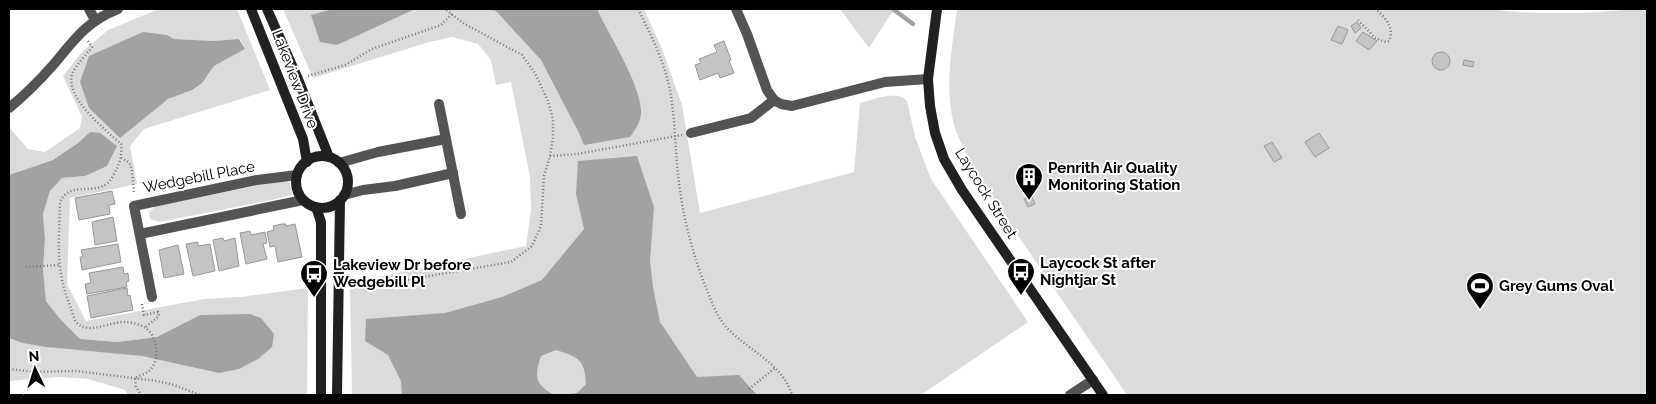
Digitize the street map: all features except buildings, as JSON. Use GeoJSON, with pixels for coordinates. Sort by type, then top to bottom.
{"type":"FeatureCollection","features":[{"type":"Feature","properties":{"kind":"street"},"geometry":{"type":"LineString","coordinates":[[89,9],[95,20]]}},
{"type":"Feature","properties":{"kind":"street"},"geometry":{"type":"LineString","coordinates":[[9,108],[33,87],[72,41],[95,20],[118,9]]}},
{"type":"Feature","properties":{"kind":"street"},"geometry":{"type":"LineString","coordinates":[[736,9],[748,34],[767,90],[774,100],[781,104],[792,106],[885,82],[928,79]]}},
{"type":"Feature","properties":{"kind":"street","name":"Laycock Street"},"geometry":{"type":"LineString","coordinates":[[937,9],[928,79],[935,133],[944,159],[962,190],[1103,395]]}},
{"type":"Feature","properties":{"kind":"street","name":"Lakeview Drive"},"geometry":{"type":"LineString","coordinates":[[268,10],[298,78],[329,158]]}},
{"type":"Feature","properties":{"kind":"street","name":"Lakeview Drive"},"geometry":{"type":"LineString","coordinates":[[252,11],[303,139],[306,162]]}},
{"type":"Feature","properties":{"kind":"street"},"geometry":{"type":"LineString","coordinates":[[690,133],[751,118],[774,100]]}},
{"type":"Feature","properties":{"kind":"street"},"geometry":{"type":"LineString","coordinates":[[439,104],[461,214]]}},
{"type":"Feature","properties":{"kind":"street"},"geometry":{"type":"LineString","coordinates":[[339,163],[378,152],[446,139]]}},
{"type":"Feature","properties":{"kind":"street"},"geometry":{"type":"LineString","coordinates":[[337,395],[342,198],[347,189],[347,178],[346,172],[339,163],[329,158],[313,158],[301,167],[297,175],[296,184],[298,192],[303,200],[316,207],[324,208],[333,205],[342,198],[363,190],[395,186],[453,173]]}},
{"type":"Feature","properties":{"kind":"street","name":"Wedgebill Place"},"geometry":{"type":"LineString","coordinates":[[152,297],[134,206],[257,180],[297,175]]}},
{"type":"Feature","properties":{"kind":"street"},"geometry":{"type":"LineString","coordinates":[[140,234],[303,200]]}},
{"type":"Feature","properties":{"kind":"street"},"geometry":{"type":"LineString","coordinates":[[316,207],[321,222],[321,395]]}},
{"type":"Feature","properties":{"kind":"street"},"geometry":{"type":"LineString","coordinates":[[1070,395],[1092,380]]}},
{"type":"Feature","properties":{"kind":"path"},"geometry":{"type":"LineString","coordinates":[[349,286],[363,283],[388,283],[511,262],[532,246],[541,226],[544,176],[550,156],[553,131],[553,119],[548,101],[535,73],[522,55],[463,23],[445,9]]}},
{"type":"Feature","properties":{"kind":"path"},"geometry":{"type":"LineString","coordinates":[[638,9],[658,49],[670,90],[685,220],[708,293],[726,327],[768,359],[783,376],[792,395]]}},
{"type":"Feature","properties":{"kind":"path"},"geometry":{"type":"LineString","coordinates":[[1358,20],[1375,38],[1386,42],[1389,41],[1390,25],[1386,18],[1376,9]]}},
{"type":"Feature","properties":{"kind":"path"},"geometry":{"type":"LineString","coordinates":[[298,78],[345,65],[372,49],[441,25],[452,14]]}},
{"type":"Feature","properties":{"kind":"path"},"geometry":{"type":"LineString","coordinates":[[86,38],[92,47],[72,73],[71,84],[82,108],[121,144],[122,158],[109,181],[99,187],[72,190],[63,195],[60,202],[58,265],[64,292],[77,323],[90,328],[124,322],[133,323],[146,329],[155,341],[157,352],[153,366],[144,374],[135,378]]}},
{"type":"Feature","properties":{"kind":"path"},"geometry":{"type":"LineString","coordinates":[[550,156],[577,154],[675,138]]}},
{"type":"Feature","properties":{"kind":"path"},"geometry":{"type":"LineString","coordinates":[[122,158],[129,162],[132,170],[134,206]]}},
{"type":"Feature","properties":{"kind":"path"},"geometry":{"type":"LineString","coordinates":[[26,267],[58,265]]}},
{"type":"Feature","properties":{"kind":"path"},"geometry":{"type":"LineString","coordinates":[[146,329],[159,316],[158,312],[144,315],[141,298],[152,297]]}},
{"type":"Feature","properties":{"kind":"path"},"geometry":{"type":"LineString","coordinates":[[749,389],[775,368]]}},
{"type":"Feature","properties":{"kind":"path"},"geometry":{"type":"LineString","coordinates":[[9,369],[35,372],[76,370],[157,380],[200,395]]}},
{"type":"Feature","properties":{"kind":"path"},"geometry":{"type":"LineString","coordinates":[[135,378],[136,387],[141,395]]}},
{"type":"Feature","properties":{"kind":"shaded area"},"geometry":{"type":"Polygon","coordinates":[[[159,9],[237,9],[270,90],[144,129],[130,146],[137,184],[70,198],[67,284],[86,321],[204,299],[240,297],[308,288],[307,395],[128,395],[125,390],[88,379],[58,377],[9,381],[9,338],[41,346],[141,356],[219,373],[200,315],[157,337],[117,342],[80,339],[46,301],[43,270],[45,239],[43,214],[50,191],[62,178],[85,176],[90,132],[78,143],[53,160],[9,175],[9,127],[28,149],[45,152],[80,128],[82,117],[63,76],[82,52],[108,30],[159,9]],[[167,35],[164,102],[208,75],[214,66],[245,49],[240,39],[214,41],[174,39],[167,35]]]}},
{"type":"Feature","properties":{"kind":"shaded area"},"geometry":{"type":"Polygon","coordinates":[[[283,9],[644,9],[662,49],[682,105],[700,213],[854,172],[860,103],[884,96],[902,98],[907,101],[915,137],[931,179],[1028,322],[921,395],[352,395],[350,283],[526,246],[531,210],[530,177],[511,82],[496,85],[491,60],[478,44],[453,37],[429,42],[313,78],[283,9]]]}},
{"type":"Feature","properties":{"kind":"shaded area"},"geometry":{"type":"Polygon","coordinates":[[[333,9],[415,9],[337,45],[320,42],[311,15],[333,9]]]}},
{"type":"Feature","properties":{"kind":"shaded area"},"geometry":{"type":"Polygon","coordinates":[[[488,9],[597,9],[629,72],[639,98],[641,117],[630,137],[584,145],[541,60],[496,11],[488,9]]]}},
{"type":"Feature","properties":{"kind":"shaded area"},"geometry":{"type":"Polygon","coordinates":[[[840,9],[898,9],[890,15],[869,48],[840,9]]]}},
{"type":"Feature","properties":{"kind":"shaded area"},"geometry":{"type":"Polygon","coordinates":[[[957,9],[1488,9],[1581,13],[1647,9],[1647,395],[1127,395],[973,170],[960,141],[952,116],[949,86],[957,9]]]}},
{"type":"Feature","properties":{"kind":"shaded area"},"geometry":{"type":"Polygon","coordinates":[[[143,32],[167,35],[174,39],[214,41],[239,39],[245,49],[214,66],[202,83],[192,90],[168,99],[120,138],[89,108],[80,82],[89,56],[143,32]]]}},
{"type":"Feature","properties":{"kind":"shaded area"},"geometry":{"type":"Polygon","coordinates":[[[90,132],[100,133],[117,146],[107,166],[85,176],[62,178],[50,191],[43,214],[45,239],[43,270],[46,301],[80,339],[117,342],[157,337],[200,315],[250,314],[261,318],[274,334],[272,347],[258,359],[239,369],[219,373],[142,356],[46,347],[23,343],[9,338],[9,175],[53,160],[78,143],[90,132]]]}},
{"type":"Feature","properties":{"kind":"shaded area"},"geometry":{"type":"Polygon","coordinates":[[[637,156],[654,207],[650,261],[660,322],[697,377],[739,375],[757,395],[560,395],[577,393],[586,384],[584,369],[579,360],[556,350],[541,356],[537,369],[540,383],[554,395],[402,395],[401,381],[388,355],[365,341],[366,319],[445,313],[502,297],[542,280],[584,229],[576,194],[578,161],[637,156]]]}},
{"type":"Feature","properties":{"kind":"shaded area"},"geometry":{"type":"Polygon","coordinates":[[[289,179],[292,195],[159,222],[150,219],[149,212],[156,206],[289,179]]]}},
{"type":"Feature","properties":{"kind":"waterway"},"geometry":{"type":"LineString","coordinates":[[893,9],[913,24]]}},
{"type":"Feature","properties":{"kind":"place","name":"Penrith Air Quality Monitoring Station"},"geometry":{"type":"Point","coordinates":[1029,201]}},
{"type":"Feature","properties":{"kind":"place","name":"Laycock St after Nightjar St"},"geometry":{"type":"Point","coordinates":[1021,296]}},
{"type":"Feature","properties":{"kind":"place","name":"Lakeview Dr before Wedgebill Pl"},"geometry":{"type":"Point","coordinates":[314,298]}},
{"type":"Feature","properties":{"kind":"place","name":"Grey Gums Oval"},"geometry":{"type":"Point","coordinates":[1480,310]}}]}
